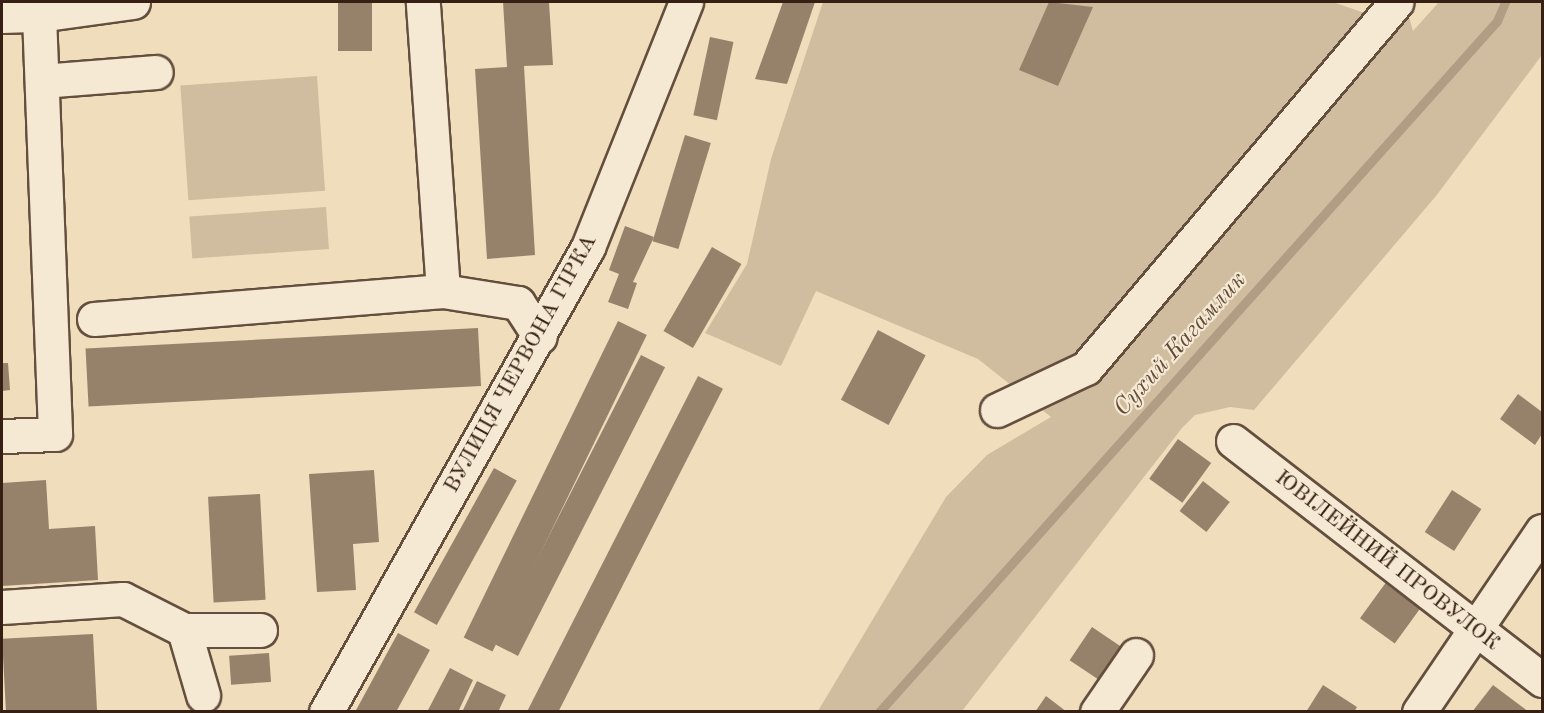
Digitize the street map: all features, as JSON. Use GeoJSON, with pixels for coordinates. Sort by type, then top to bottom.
{"type":"FeatureCollection","features":[{"type":"Feature","properties":{"kind":"street"},"geometry":{"type":"LineString","coordinates":[[2,16],[39,15],[133,2]]}},
{"type":"Feature","properties":{"kind":"street"},"geometry":{"type":"LineString","coordinates":[[423,2],[443,291]]}},
{"type":"Feature","properties":{"kind":"street","name":"ВУЛИЦЯ ЧЕРВОНА ГІРКА"},"geometry":{"type":"LineString","coordinates":[[326,711],[540,337],[588,247],[686,2]]}},
{"type":"Feature","properties":{"kind":"street"},"geometry":{"type":"LineString","coordinates":[[997,410],[1086,368],[1396,2]]}},
{"type":"Feature","properties":{"kind":"street"},"geometry":{"type":"LineString","coordinates":[[2,435],[55,434],[39,15]]}},
{"type":"Feature","properties":{"kind":"street"},"geometry":{"type":"LineString","coordinates":[[42,81],[156,72]]}},
{"type":"Feature","properties":{"kind":"street"},"geometry":{"type":"LineString","coordinates":[[94,319],[443,291],[518,303],[540,337]]}},
{"type":"Feature","properties":{"kind":"street","name":"ЮВІЛЕЙНИЙ ПРОВУЛОК"},"geometry":{"type":"LineString","coordinates":[[1233,441],[1474,631],[1542,680]]}},
{"type":"Feature","properties":{"kind":"street"},"geometry":{"type":"LineString","coordinates":[[1419,711],[1542,531]]}},
{"type":"Feature","properties":{"kind":"street"},"geometry":{"type":"LineString","coordinates":[[2,607],[123,599],[184,630],[260,630]]}},
{"type":"Feature","properties":{"kind":"street"},"geometry":{"type":"LineString","coordinates":[[184,630],[203,696]]}},
{"type":"Feature","properties":{"kind":"street"},"geometry":{"type":"LineString","coordinates":[[1097,711],[1136,655]]}},
{"type":"Feature","properties":{"kind":"shaded area"},"geometry":{"type":"Polygon","coordinates":[[[823,2],[1333,2],[1376,17],[1408,13],[1413,31],[1439,2],[1542,2],[1542,55],[1436,196],[1254,410],[1230,407],[1195,415],[1182,428],[962,711],[818,711],[946,497],[987,455],[1051,417],[978,359],[816,291],[781,366],[705,333],[747,264],[771,159],[823,2]]]}},
{"type":"Feature","properties":{"kind":"shaded area"},"geometry":{"type":"Polygon","coordinates":[[[317,76],[325,191],[188,200],[180,86],[317,76]]]}},
{"type":"Feature","properties":{"kind":"shaded area"},"geometry":{"type":"Polygon","coordinates":[[[326,207],[329,249],[192,258],[189,217],[326,207]]]}},
{"type":"Feature","properties":{"kind":"building"},"geometry":{"type":"Polygon","coordinates":[[[338,2],[372,2],[372,51],[338,51],[338,2]]]}},
{"type":"Feature","properties":{"kind":"building"},"geometry":{"type":"Polygon","coordinates":[[[503,2],[549,2],[553,65],[524,66],[535,255],[487,259],[475,69],[507,67],[503,2]]]}},
{"type":"Feature","properties":{"kind":"building"},"geometry":{"type":"Polygon","coordinates":[[[783,2],[815,2],[787,84],[755,79],[783,2]]]}},
{"type":"Feature","properties":{"kind":"building"},"geometry":{"type":"Polygon","coordinates":[[[1049,2],[1093,7],[1058,86],[1019,70],[1049,2]]]}},
{"type":"Feature","properties":{"kind":"building"},"geometry":{"type":"Polygon","coordinates":[[[710,37],[733,42],[717,120],[693,115],[710,37]]]}},
{"type":"Feature","properties":{"kind":"building"},"geometry":{"type":"Polygon","coordinates":[[[685,135],[711,143],[678,249],[653,241],[685,135]]]}},
{"type":"Feature","properties":{"kind":"building"},"geometry":{"type":"Polygon","coordinates":[[[625,226],[654,237],[633,282],[637,283],[628,309],[608,302],[619,274],[609,270],[625,226]]]}},
{"type":"Feature","properties":{"kind":"building"},"geometry":{"type":"Polygon","coordinates":[[[712,247],[741,264],[693,348],[664,331],[712,247]]]}},
{"type":"Feature","properties":{"kind":"building"},"geometry":{"type":"Polygon","coordinates":[[[618,321],[647,335],[492,651],[464,637],[618,321]]]}},
{"type":"Feature","properties":{"kind":"building"},"geometry":{"type":"Polygon","coordinates":[[[478,328],[481,386],[89,406],[86,349],[478,328]]]}},
{"type":"Feature","properties":{"kind":"building"},"geometry":{"type":"Polygon","coordinates":[[[878,330],[926,355],[889,425],[841,400],[878,330]]]}},
{"type":"Feature","properties":{"kind":"building"},"geometry":{"type":"Polygon","coordinates":[[[641,355],[665,367],[518,656],[494,644],[641,355]]]}},
{"type":"Feature","properties":{"kind":"building"},"geometry":{"type":"Polygon","coordinates":[[[2,363],[8,363],[10,390],[2,391],[2,363]]]}},
{"type":"Feature","properties":{"kind":"building"},"geometry":{"type":"Polygon","coordinates":[[[698,376],[723,389],[558,712],[527,712],[698,376]]]}},
{"type":"Feature","properties":{"kind":"building"},"geometry":{"type":"Polygon","coordinates":[[[1518,394],[1542,412],[1542,434],[1535,445],[1500,419],[1518,394]]]}},
{"type":"Feature","properties":{"kind":"building"},"geometry":{"type":"Polygon","coordinates":[[[1178,439],[1211,463],[1182,503],[1149,479],[1178,439]]]}},
{"type":"Feature","properties":{"kind":"building"},"geometry":{"type":"Polygon","coordinates":[[[494,468],[517,481],[437,625],[414,612],[494,468]]]}},
{"type":"Feature","properties":{"kind":"building"},"geometry":{"type":"Polygon","coordinates":[[[374,470],[379,542],[353,544],[356,590],[317,592],[309,474],[374,470]]]}},
{"type":"Feature","properties":{"kind":"building"},"geometry":{"type":"Polygon","coordinates":[[[46,480],[49,529],[95,526],[98,580],[2,586],[2,483],[46,480]]]}},
{"type":"Feature","properties":{"kind":"building"},"geometry":{"type":"Polygon","coordinates":[[[1203,481],[1230,502],[1206,532],[1180,511],[1203,481]]]}},
{"type":"Feature","properties":{"kind":"building"},"geometry":{"type":"Polygon","coordinates":[[[1452,490],[1481,509],[1454,551],[1425,532],[1452,490]]]}},
{"type":"Feature","properties":{"kind":"building"},"geometry":{"type":"Polygon","coordinates":[[[260,494],[266,600],[214,603],[208,497],[260,494]]]}},
{"type":"Feature","properties":{"kind":"building"},"geometry":{"type":"Polygon","coordinates":[[[1387,581],[1422,606],[1395,643],[1360,618],[1387,581]]]}},
{"type":"Feature","properties":{"kind":"building"},"geometry":{"type":"Polygon","coordinates":[[[1092,627],[1126,650],[1104,683],[1070,660],[1092,627]]]}},
{"type":"Feature","properties":{"kind":"building"},"geometry":{"type":"Polygon","coordinates":[[[398,633],[430,650],[396,712],[355,712],[398,633]]]}},
{"type":"Feature","properties":{"kind":"building"},"geometry":{"type":"Polygon","coordinates":[[[93,634],[97,712],[6,712],[2,639],[93,634]]]}},
{"type":"Feature","properties":{"kind":"building"},"geometry":{"type":"Polygon","coordinates":[[[269,653],[271,682],[231,685],[229,656],[269,653]]]}},
{"type":"Feature","properties":{"kind":"building"},"geometry":{"type":"Polygon","coordinates":[[[450,668],[473,680],[458,712],[427,712],[450,668]]]}},
{"type":"Feature","properties":{"kind":"building"},"geometry":{"type":"Polygon","coordinates":[[[477,681],[506,695],[498,712],[462,712],[477,681]]]}},
{"type":"Feature","properties":{"kind":"building"},"geometry":{"type":"Polygon","coordinates":[[[1323,685],[1357,707],[1354,712],[1306,712],[1323,685]]]}},
{"type":"Feature","properties":{"kind":"building"},"geometry":{"type":"Polygon","coordinates":[[[1493,685],[1529,712],[1472,712],[1493,685]]]}},
{"type":"Feature","properties":{"kind":"building"},"geometry":{"type":"Polygon","coordinates":[[[1046,696],[1067,712],[1035,712],[1046,696]]]}},
{"type":"Feature","properties":{"kind":"waterway","name":"Сухий Кагамлик"},"geometry":{"type":"LineString","coordinates":[[879,712],[1497,21],[1505,2]]}}]}
